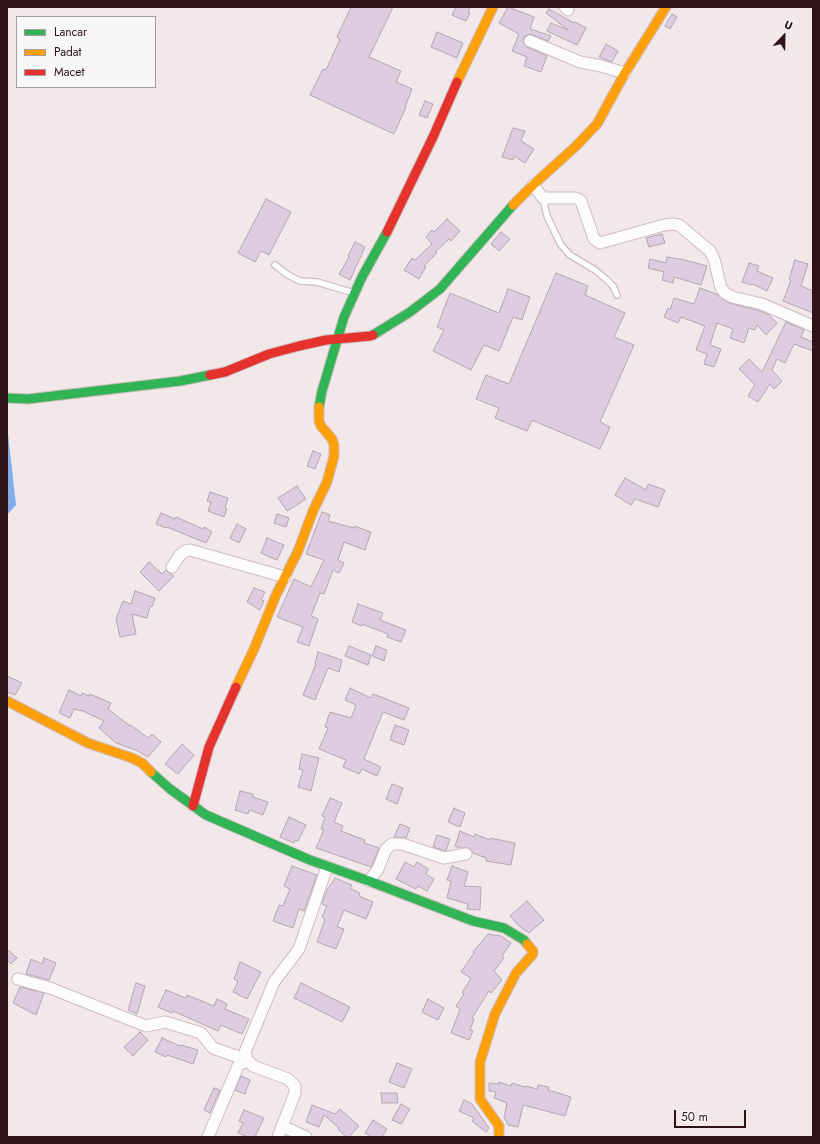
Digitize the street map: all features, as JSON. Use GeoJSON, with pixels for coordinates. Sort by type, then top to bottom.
{"type":"FeatureCollection","features":[{"type":"Feature","properties":{"kind":"street"},"geometry":{"type":"LineString","coordinates":[[193,806],[209,747],[216,729],[254,649],[276,595],[298,551],[313,511],[327,482],[334,456],[334,445],[330,436],[321,426],[318,415],[322,391],[344,317],[354,293],[389,227],[433,136],[493,7]]}},
{"type":"Feature","properties":{"kind":"street"},"geometry":{"type":"LineString","coordinates":[[7,398],[28,399],[180,381],[225,372],[268,354],[294,347],[337,339],[370,336],[378,332],[410,312],[447,282],[501,218],[597,124],[625,73],[666,7]]}},
{"type":"Feature","properties":{"kind":"street"},"geometry":{"type":"LineString","coordinates":[[530,41],[580,62],[625,73]]}},
{"type":"Feature","properties":{"kind":"street"},"geometry":{"type":"LineString","coordinates":[[533,185],[543,198],[576,198],[580,202],[594,239],[600,243],[664,225],[679,225],[710,251],[714,259],[721,288],[725,293],[762,304],[813,326]]}},
{"type":"Feature","properties":{"kind":"street"},"geometry":{"type":"LineString","coordinates":[[172,567],[180,555],[185,551],[190,550],[285,577]]}},
{"type":"Feature","properties":{"kind":"street"},"geometry":{"type":"LineString","coordinates":[[7,701],[88,743],[132,758],[142,763],[170,789],[206,815],[327,867],[369,881],[472,920],[504,928],[524,940],[533,951],[533,954],[516,973],[495,1014],[480,1062],[480,1098],[499,1126],[499,1137]]}},
{"type":"Feature","properties":{"kind":"street"},"geometry":{"type":"LineString","coordinates":[[369,881],[378,869],[386,849],[392,844],[402,844],[444,858],[466,854]]}},
{"type":"Feature","properties":{"kind":"street"},"geometry":{"type":"LineString","coordinates":[[247,1060],[245,1052],[274,982],[299,949],[327,867]]}},
{"type":"Feature","properties":{"kind":"street"},"geometry":{"type":"LineString","coordinates":[[18,979],[50,988],[146,1026],[165,1022],[201,1033],[213,1048],[247,1060],[253,1066],[288,1079],[295,1086],[295,1093],[278,1137]]}},
{"type":"Feature","properties":{"kind":"street"},"geometry":{"type":"LineString","coordinates":[[208,1137],[238,1066],[247,1060]]}},
{"type":"Feature","properties":{"kind":"street"},"geometry":{"type":"LineString","coordinates":[[282,1126],[306,1137]]}},
{"type":"Feature","properties":{"kind":"lane"},"geometry":{"type":"LineString","coordinates":[[543,198],[547,216],[561,245],[570,255],[607,280],[613,286],[617,295]]}},
{"type":"Feature","properties":{"kind":"lane"},"geometry":{"type":"LineString","coordinates":[[275,265],[282,272],[300,280],[317,282],[354,293]]}},
{"type":"Feature","properties":{"kind":"water"},"geometry":{"type":"Polygon","coordinates":[[[7,425],[16,505],[7,515],[7,425]]]}},
{"type":"Feature","properties":{"kind":"building"},"geometry":{"type":"Polygon","coordinates":[[[351,7],[393,7],[369,57],[401,71],[396,82],[412,89],[394,134],[310,95],[323,69],[326,70],[340,39],[337,37],[351,7]]]}},
{"type":"Feature","properties":{"kind":"building"},"geometry":{"type":"Polygon","coordinates":[[[456,7],[471,7],[466,21],[452,15],[456,7]]]}},
{"type":"Feature","properties":{"kind":"building"},"geometry":{"type":"Polygon","coordinates":[[[508,7],[534,17],[530,29],[551,36],[548,41],[530,34],[525,36],[523,39],[523,42],[527,47],[547,56],[541,72],[524,66],[527,57],[512,51],[519,34],[499,23],[508,7]]]}},
{"type":"Feature","properties":{"kind":"building"},"geometry":{"type":"Polygon","coordinates":[[[549,9],[586,28],[577,45],[547,31],[551,23],[568,30],[546,13],[549,9]]]}},
{"type":"Feature","properties":{"kind":"building"},"geometry":{"type":"Polygon","coordinates":[[[672,14],[677,17],[670,29],[665,26],[672,14]]]}},
{"type":"Feature","properties":{"kind":"building"},"geometry":{"type":"Polygon","coordinates":[[[437,32],[463,43],[457,58],[431,47],[437,32]]]}},
{"type":"Feature","properties":{"kind":"building"},"geometry":{"type":"Polygon","coordinates":[[[606,44],[618,51],[612,62],[599,57],[606,44]]]}},
{"type":"Feature","properties":{"kind":"building"},"geometry":{"type":"Polygon","coordinates":[[[425,101],[433,104],[427,118],[419,115],[425,101]]]}},
{"type":"Feature","properties":{"kind":"building"},"geometry":{"type":"Polygon","coordinates":[[[513,128],[525,131],[521,141],[534,149],[525,163],[514,156],[513,160],[502,157],[513,128]]]}},
{"type":"Feature","properties":{"kind":"building"},"geometry":{"type":"Polygon","coordinates":[[[266,199],[291,212],[269,255],[261,251],[255,262],[238,253],[266,199]]]}},
{"type":"Feature","properties":{"kind":"building"},"geometry":{"type":"Polygon","coordinates":[[[447,219],[460,231],[451,241],[449,239],[435,252],[437,253],[424,266],[426,267],[419,279],[404,270],[412,258],[415,260],[432,244],[426,237],[432,230],[434,232],[447,219]]]}},
{"type":"Feature","properties":{"kind":"building"},"geometry":{"type":"Polygon","coordinates":[[[501,232],[510,239],[499,251],[491,244],[501,232]]]}},
{"type":"Feature","properties":{"kind":"building"},"geometry":{"type":"Polygon","coordinates":[[[662,234],[665,243],[649,247],[646,238],[662,234]]]}},
{"type":"Feature","properties":{"kind":"building"},"geometry":{"type":"Polygon","coordinates":[[[355,242],[365,247],[350,280],[339,274],[349,257],[348,256],[355,242]]]}},
{"type":"Feature","properties":{"kind":"building"},"geometry":{"type":"Polygon","coordinates":[[[667,257],[707,266],[701,285],[674,277],[673,283],[662,280],[664,272],[648,268],[650,259],[666,263],[667,257]]]}},
{"type":"Feature","properties":{"kind":"building"},"geometry":{"type":"Polygon","coordinates":[[[795,260],[808,264],[801,286],[813,291],[813,313],[783,301],[791,280],[789,279],[795,260]]]}},
{"type":"Feature","properties":{"kind":"building"},"geometry":{"type":"Polygon","coordinates":[[[749,263],[759,266],[757,271],[773,278],[767,291],[753,284],[742,282],[749,263]]]}},
{"type":"Feature","properties":{"kind":"building"},"geometry":{"type":"Polygon","coordinates":[[[556,273],[588,286],[585,295],[625,313],[614,337],[634,345],[600,422],[610,427],[600,449],[532,420],[527,431],[495,418],[499,408],[476,399],[486,375],[509,384],[556,273]]]}},
{"type":"Feature","properties":{"kind":"building"},"geometry":{"type":"Polygon","coordinates":[[[700,288],[716,294],[729,303],[757,310],[769,315],[777,323],[766,335],[757,325],[755,330],[749,328],[744,343],[730,338],[733,329],[717,323],[710,345],[721,349],[714,367],[704,364],[707,354],[696,350],[705,326],[681,317],[678,323],[664,317],[668,308],[670,310],[674,298],[694,304],[700,288]]]}},
{"type":"Feature","properties":{"kind":"building"},"geometry":{"type":"Polygon","coordinates":[[[508,289],[530,297],[522,320],[513,317],[499,351],[484,345],[471,370],[433,351],[444,330],[437,327],[450,293],[499,313],[508,289]]]}},
{"type":"Feature","properties":{"kind":"building"},"geometry":{"type":"Polygon","coordinates":[[[786,322],[804,330],[801,337],[813,342],[813,351],[794,344],[785,363],[777,359],[772,370],[782,381],[774,389],[770,384],[758,402],[748,396],[755,385],[739,369],[749,359],[762,372],[786,322]]]}},
{"type":"Feature","properties":{"kind":"building"},"geometry":{"type":"Polygon","coordinates":[[[313,451],[321,454],[315,469],[307,466],[313,451]]]}},
{"type":"Feature","properties":{"kind":"building"},"geometry":{"type":"Polygon","coordinates":[[[625,478],[646,490],[648,484],[665,490],[658,507],[635,499],[631,505],[615,495],[625,478]]]}},
{"type":"Feature","properties":{"kind":"building"},"geometry":{"type":"Polygon","coordinates":[[[297,486],[306,499],[287,511],[278,498],[297,486]]]}},
{"type":"Feature","properties":{"kind":"building"},"geometry":{"type":"Polygon","coordinates":[[[210,492],[228,498],[225,508],[227,509],[224,517],[208,511],[211,502],[207,501],[210,492]]]}},
{"type":"Feature","properties":{"kind":"building"},"geometry":{"type":"Polygon","coordinates":[[[322,512],[330,515],[328,521],[354,528],[354,526],[371,532],[365,550],[344,542],[338,560],[344,563],[339,573],[333,570],[324,594],[320,593],[311,616],[318,619],[309,646],[297,642],[303,627],[277,617],[294,579],[311,587],[324,560],[306,554],[322,512]]]}},
{"type":"Feature","properties":{"kind":"building"},"geometry":{"type":"Polygon","coordinates":[[[161,513],[175,519],[176,517],[203,529],[204,527],[212,532],[206,543],[156,524],[161,513]]]}},
{"type":"Feature","properties":{"kind":"building"},"geometry":{"type":"Polygon","coordinates":[[[277,514],[289,518],[286,527],[274,523],[277,514]]]}},
{"type":"Feature","properties":{"kind":"building"},"geometry":{"type":"Polygon","coordinates":[[[237,524],[246,529],[239,543],[230,538],[237,524]]]}},
{"type":"Feature","properties":{"kind":"building"},"geometry":{"type":"Polygon","coordinates":[[[267,538],[284,545],[277,560],[261,553],[267,538]]]}},
{"type":"Feature","properties":{"kind":"building"},"geometry":{"type":"Polygon","coordinates":[[[149,562],[162,574],[166,570],[174,576],[159,591],[140,572],[149,562]]]}},
{"type":"Feature","properties":{"kind":"building"},"geometry":{"type":"Polygon","coordinates":[[[254,588],[265,592],[261,600],[264,601],[260,610],[247,602],[254,588]]]}},
{"type":"Feature","properties":{"kind":"building"},"geometry":{"type":"Polygon","coordinates":[[[135,591],[155,598],[152,607],[150,606],[147,618],[132,614],[136,634],[120,637],[116,619],[123,601],[131,604],[135,591]]]}},
{"type":"Feature","properties":{"kind":"building"},"geometry":{"type":"Polygon","coordinates":[[[358,604],[383,613],[380,620],[406,630],[401,642],[387,637],[388,634],[362,624],[362,626],[352,622],[358,604]]]}},
{"type":"Feature","properties":{"kind":"building"},"geometry":{"type":"Polygon","coordinates":[[[349,646],[371,655],[368,665],[345,656],[349,646]]]}},
{"type":"Feature","properties":{"kind":"building"},"geometry":{"type":"Polygon","coordinates":[[[376,646],[387,650],[384,661],[372,656],[376,646]]]}},
{"type":"Feature","properties":{"kind":"building"},"geometry":{"type":"Polygon","coordinates":[[[318,652],[342,660],[339,672],[328,668],[315,700],[303,695],[316,664],[318,652]]]}},
{"type":"Feature","properties":{"kind":"building"},"geometry":{"type":"Polygon","coordinates":[[[7,676],[22,683],[15,695],[7,692],[7,676]]]}},
{"type":"Feature","properties":{"kind":"building"},"geometry":{"type":"Polygon","coordinates":[[[350,688],[371,698],[373,694],[409,708],[404,720],[383,712],[364,759],[381,767],[377,776],[362,769],[359,774],[343,767],[346,760],[319,749],[328,728],[325,727],[330,712],[351,718],[356,705],[345,700],[350,688]]]}},
{"type":"Feature","properties":{"kind":"building"},"geometry":{"type":"Polygon","coordinates":[[[69,690],[81,696],[82,693],[89,696],[90,694],[111,703],[108,709],[148,738],[152,734],[161,742],[148,757],[136,750],[116,743],[99,728],[104,721],[81,710],[74,709],[70,718],[59,713],[69,690]]]}},
{"type":"Feature","properties":{"kind":"building"},"geometry":{"type":"Polygon","coordinates":[[[395,725],[409,730],[404,745],[390,740],[395,725]]]}},
{"type":"Feature","properties":{"kind":"building"},"geometry":{"type":"Polygon","coordinates":[[[182,744],[194,755],[178,774],[165,764],[182,744]]]}},
{"type":"Feature","properties":{"kind":"building"},"geometry":{"type":"Polygon","coordinates":[[[302,754],[319,758],[311,791],[298,787],[303,770],[299,769],[302,754]]]}},
{"type":"Feature","properties":{"kind":"building"},"geometry":{"type":"Polygon","coordinates":[[[392,784],[403,788],[397,804],[386,799],[392,784]]]}},
{"type":"Feature","properties":{"kind":"building"},"geometry":{"type":"Polygon","coordinates":[[[240,791],[253,794],[253,797],[268,802],[263,815],[249,810],[248,814],[235,810],[240,791]]]}},
{"type":"Feature","properties":{"kind":"building"},"geometry":{"type":"Polygon","coordinates":[[[330,798],[342,803],[334,822],[343,826],[341,831],[365,840],[364,843],[379,848],[371,867],[316,848],[324,829],[321,829],[325,817],[322,816],[330,798]]]}},
{"type":"Feature","properties":{"kind":"building"},"geometry":{"type":"Polygon","coordinates":[[[454,808],[465,813],[460,827],[448,822],[454,808]]]}},
{"type":"Feature","properties":{"kind":"building"},"geometry":{"type":"Polygon","coordinates":[[[289,817],[306,825],[298,841],[295,840],[294,843],[280,837],[289,817]]]}},
{"type":"Feature","properties":{"kind":"building"},"geometry":{"type":"Polygon","coordinates":[[[400,824],[410,828],[406,838],[394,837],[400,824]]]}},
{"type":"Feature","properties":{"kind":"building"},"geometry":{"type":"Polygon","coordinates":[[[460,831],[474,837],[475,834],[490,840],[490,838],[515,843],[511,865],[486,861],[486,858],[473,853],[469,848],[460,848],[455,846],[460,831]]]}},
{"type":"Feature","properties":{"kind":"building"},"geometry":{"type":"Polygon","coordinates":[[[437,835],[450,839],[446,851],[433,847],[437,835]]]}},
{"type":"Feature","properties":{"kind":"building"},"geometry":{"type":"Polygon","coordinates":[[[405,862],[414,867],[417,862],[428,869],[426,874],[434,879],[427,891],[418,886],[416,889],[396,879],[405,862]]]}},
{"type":"Feature","properties":{"kind":"building"},"geometry":{"type":"Polygon","coordinates":[[[292,866],[317,875],[304,911],[299,909],[293,928],[273,921],[279,905],[283,906],[290,889],[284,886],[292,866]]]}},
{"type":"Feature","properties":{"kind":"building"},"geometry":{"type":"Polygon","coordinates":[[[452,866],[468,872],[464,886],[481,887],[480,910],[467,909],[468,904],[447,898],[451,881],[447,880],[452,866]]]}},
{"type":"Feature","properties":{"kind":"building"},"geometry":{"type":"Polygon","coordinates":[[[335,878],[352,885],[350,888],[360,893],[359,896],[373,902],[366,919],[344,910],[337,927],[344,929],[336,949],[317,942],[325,919],[322,917],[327,906],[322,904],[327,890],[335,878]]]}},
{"type":"Feature","properties":{"kind":"building"},"geometry":{"type":"Polygon","coordinates":[[[527,901],[544,920],[529,933],[520,927],[510,916],[527,901]]]}},
{"type":"Feature","properties":{"kind":"building"},"geometry":{"type":"Polygon","coordinates":[[[488,934],[501,936],[511,943],[502,956],[504,958],[494,971],[502,980],[491,993],[489,991],[472,1018],[474,1019],[470,1030],[473,1031],[469,1040],[451,1033],[460,1009],[456,1006],[464,994],[462,993],[471,978],[461,972],[474,953],[473,952],[488,934]]]}},
{"type":"Feature","properties":{"kind":"building"},"geometry":{"type":"Polygon","coordinates":[[[7,949],[17,958],[11,964],[7,960],[7,949]]]}},
{"type":"Feature","properties":{"kind":"building"},"geometry":{"type":"Polygon","coordinates":[[[44,958],[56,963],[49,980],[26,974],[31,959],[42,964],[44,958]]]}},
{"type":"Feature","properties":{"kind":"building"},"geometry":{"type":"Polygon","coordinates":[[[240,962],[261,972],[247,999],[233,992],[238,981],[234,979],[240,962]]]}},
{"type":"Feature","properties":{"kind":"building"},"geometry":{"type":"Polygon","coordinates":[[[136,983],[145,986],[137,1014],[128,1010],[136,983]]]}},
{"type":"Feature","properties":{"kind":"building"},"geometry":{"type":"Polygon","coordinates":[[[301,983],[350,1007],[342,1022],[294,998],[301,983]]]}},
{"type":"Feature","properties":{"kind":"building"},"geometry":{"type":"Polygon","coordinates":[[[20,987],[44,993],[36,1015],[13,1003],[20,987]]]}},
{"type":"Feature","properties":{"kind":"building"},"geometry":{"type":"Polygon","coordinates":[[[166,990],[186,998],[187,995],[214,1006],[217,999],[227,1004],[225,1009],[249,1019],[242,1034],[221,1025],[218,1031],[173,1011],[172,1013],[158,1007],[166,990]]]}},
{"type":"Feature","properties":{"kind":"building"},"geometry":{"type":"Polygon","coordinates":[[[428,999],[444,1008],[438,1020],[422,1012],[428,999]]]}},
{"type":"Feature","properties":{"kind":"building"},"geometry":{"type":"Polygon","coordinates":[[[140,1032],[148,1040],[133,1056],[124,1047],[140,1032]]]}},
{"type":"Feature","properties":{"kind":"building"},"geometry":{"type":"Polygon","coordinates":[[[162,1038],[180,1046],[198,1050],[193,1064],[167,1055],[166,1057],[155,1052],[162,1038]]]}},
{"type":"Feature","properties":{"kind":"building"},"geometry":{"type":"Polygon","coordinates":[[[397,1063],[412,1069],[404,1088],[389,1082],[397,1063]]]}},
{"type":"Feature","properties":{"kind":"building"},"geometry":{"type":"Polygon","coordinates":[[[241,1076],[250,1080],[245,1094],[235,1090],[241,1076]]]}},
{"type":"Feature","properties":{"kind":"building"},"geometry":{"type":"Polygon","coordinates":[[[499,1082],[511,1086],[512,1083],[537,1089],[538,1085],[549,1087],[548,1090],[571,1097],[565,1116],[523,1105],[518,1127],[508,1125],[504,1117],[507,1103],[494,1098],[496,1092],[489,1091],[489,1083],[499,1084],[499,1082]]]}},
{"type":"Feature","properties":{"kind":"building"},"geometry":{"type":"Polygon","coordinates":[[[214,1088],[220,1090],[210,1113],[204,1110],[214,1088]]]}},
{"type":"Feature","properties":{"kind":"building"},"geometry":{"type":"Polygon","coordinates":[[[381,1093],[397,1093],[398,1103],[382,1103],[381,1093]]]}},
{"type":"Feature","properties":{"kind":"building"},"geometry":{"type":"Polygon","coordinates":[[[464,1100],[472,1104],[489,1128],[486,1132],[472,1121],[474,1118],[459,1111],[464,1100]]]}},
{"type":"Feature","properties":{"kind":"building"},"geometry":{"type":"Polygon","coordinates":[[[401,1104],[410,1109],[401,1124],[392,1120],[401,1104]]]}},
{"type":"Feature","properties":{"kind":"building"},"geometry":{"type":"Polygon","coordinates":[[[312,1105],[335,1114],[340,1109],[359,1126],[349,1137],[346,1137],[338,1129],[339,1128],[324,1115],[319,1127],[306,1122],[312,1105]]]}},
{"type":"Feature","properties":{"kind":"building"},"geometry":{"type":"Polygon","coordinates":[[[244,1110],[264,1118],[255,1137],[248,1137],[238,1133],[243,1123],[239,1121],[244,1110]]]}},
{"type":"Feature","properties":{"kind":"building"},"geometry":{"type":"Polygon","coordinates":[[[373,1120],[387,1129],[382,1137],[371,1137],[365,1133],[373,1120]]]}},
{"type":"Feature","properties":{"kind":"traffic: fast"},"geometry":{"type":"LineString","coordinates":[[373,335],[410,312],[440,289],[513,205]]}},
{"type":"Feature","properties":{"kind":"traffic: fast"},"geometry":{"type":"LineString","coordinates":[[319,407],[322,391],[344,317],[362,277],[387,232]]}},
{"type":"Feature","properties":{"kind":"traffic: fast"},"geometry":{"type":"LineString","coordinates":[[7,398],[28,399],[180,381],[210,375]]}},
{"type":"Feature","properties":{"kind":"traffic: fast"},"geometry":{"type":"LineString","coordinates":[[151,772],[170,789],[206,815],[310,860],[473,921],[504,928],[524,940],[527,944]]}},
{"type":"Feature","properties":{"kind":"traffic: slow"},"geometry":{"type":"LineString","coordinates":[[457,82],[493,7]]}},
{"type":"Feature","properties":{"kind":"traffic: slow"},"geometry":{"type":"LineString","coordinates":[[513,205],[576,146],[597,124],[625,73],[666,7]]}},
{"type":"Feature","properties":{"kind":"traffic: slow"},"geometry":{"type":"LineString","coordinates":[[236,687],[254,649],[276,595],[298,551],[313,511],[327,482],[334,456],[334,445],[332,439],[321,426],[319,421],[319,407]]}},
{"type":"Feature","properties":{"kind":"traffic: slow"},"geometry":{"type":"LineString","coordinates":[[7,701],[88,743],[132,758],[142,763],[151,772]]}},
{"type":"Feature","properties":{"kind":"traffic: slow"},"geometry":{"type":"LineString","coordinates":[[499,1137],[499,1126],[480,1099],[480,1062],[495,1014],[516,973],[533,954],[533,951],[527,944]]}},
{"type":"Feature","properties":{"kind":"traffic: jam"},"geometry":{"type":"LineString","coordinates":[[387,232],[433,137],[457,82]]}},
{"type":"Feature","properties":{"kind":"traffic: jam"},"geometry":{"type":"LineString","coordinates":[[210,375],[225,372],[269,354],[299,346],[326,340],[373,335]]}},
{"type":"Feature","properties":{"kind":"traffic: jam"},"geometry":{"type":"LineString","coordinates":[[193,806],[209,747],[236,687]]}}]}
